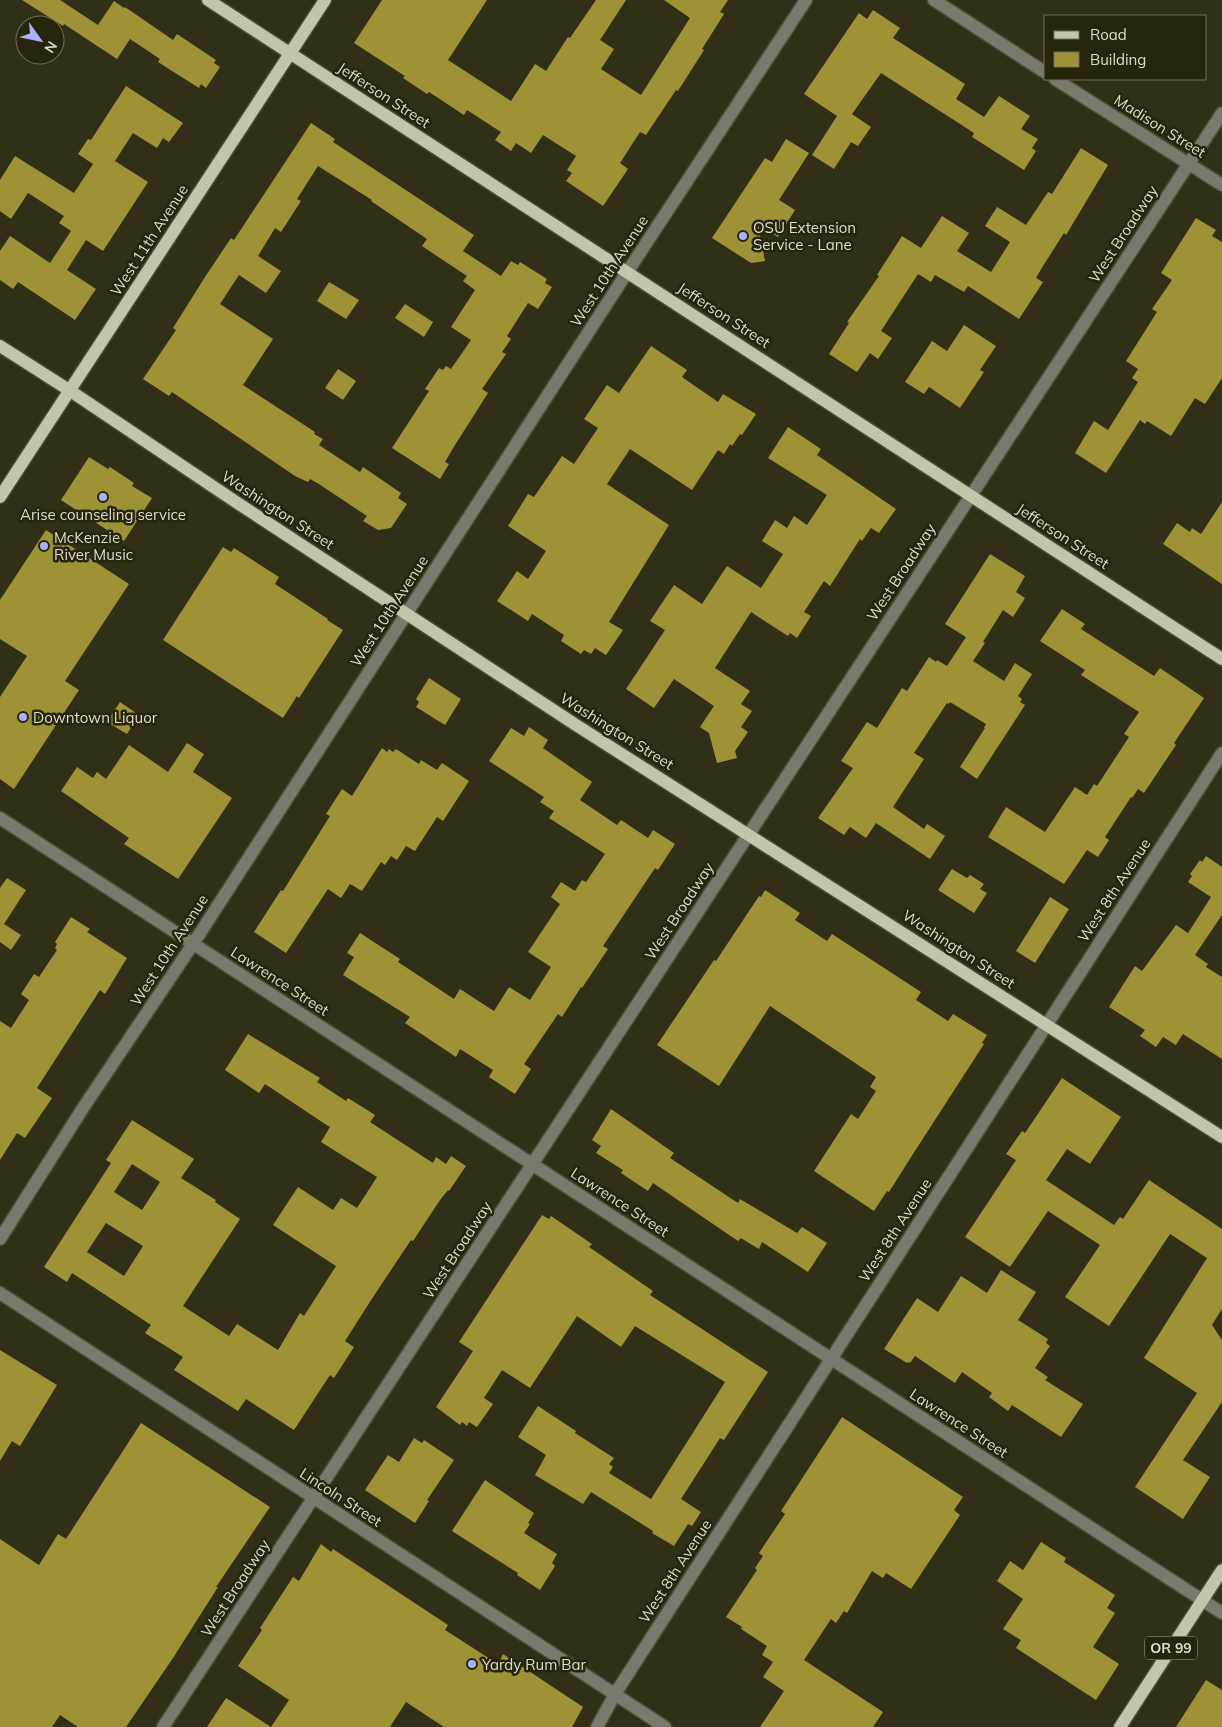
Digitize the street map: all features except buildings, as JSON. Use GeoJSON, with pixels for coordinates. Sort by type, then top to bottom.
{"type":"FeatureCollection","features":[{"type":"Feature","properties":{"kind":"main road","name":"Jefferson Street"},"geometry":{"type":"LineString","coordinates":[[208,0],[628,271],[1222,659]]}},
{"type":"Feature","properties":{"kind":"main road","name":"West 11th Avenue"},"geometry":{"type":"LineString","coordinates":[[0,497],[325,0]]}},
{"type":"Feature","properties":{"kind":"main road","name":"Washington Street"},"geometry":{"type":"LineString","coordinates":[[0,346],[576,725],[1222,1137]]}},
{"type":"Feature","properties":{"kind":"main road","name":"OR 99"},"geometry":{"type":"LineString","coordinates":[[1120,1727],[1222,1570]]}},
{"type":"Feature","properties":{"kind":"street","name":"West 10th Avenue"},"geometry":{"type":"LineString","coordinates":[[0,1239],[83,1108],[193,944],[628,271],[806,0]]}},
{"type":"Feature","properties":{"kind":"street"},"geometry":{"type":"LineString","coordinates":[[934,0],[1044,72]]}},
{"type":"Feature","properties":{"kind":"street","name":"Madison Street"},"geometry":{"type":"LineString","coordinates":[[1057,80],[1222,185]]}},
{"type":"Feature","properties":{"kind":"street","name":"West Broadway"},"geometry":{"type":"LineString","coordinates":[[163,1727],[1222,113]]}},
{"type":"Feature","properties":{"kind":"street","name":"West 8th Avenue"},"geometry":{"type":"LineString","coordinates":[[597,1727],[615,1694],[1222,753]]}},
{"type":"Feature","properties":{"kind":"street","name":"Lawrence Street"},"geometry":{"type":"LineString","coordinates":[[0,818],[1222,1613]]}},
{"type":"Feature","properties":{"kind":"street","name":"Lincoln Street"},"geometry":{"type":"LineString","coordinates":[[0,1292],[666,1727]]}},
{"type":"Feature","properties":{"kind":"place","name":"OSU Extension Service - Lane"},"geometry":{"type":"Point","coordinates":[743,236]}},
{"type":"Feature","properties":{"kind":"place","name":"Arise counseling service"},"geometry":{"type":"Point","coordinates":[103,497]}},
{"type":"Feature","properties":{"kind":"place","name":"McKenzie River Music"},"geometry":{"type":"Point","coordinates":[44,546]}},
{"type":"Feature","properties":{"kind":"place","name":"Downtown Liquor"},"geometry":{"type":"Point","coordinates":[23,717]}},
{"type":"Feature","properties":{"kind":"place","name":"Yardy Rum Bar"},"geometry":{"type":"Point","coordinates":[472,1664]}}]}
